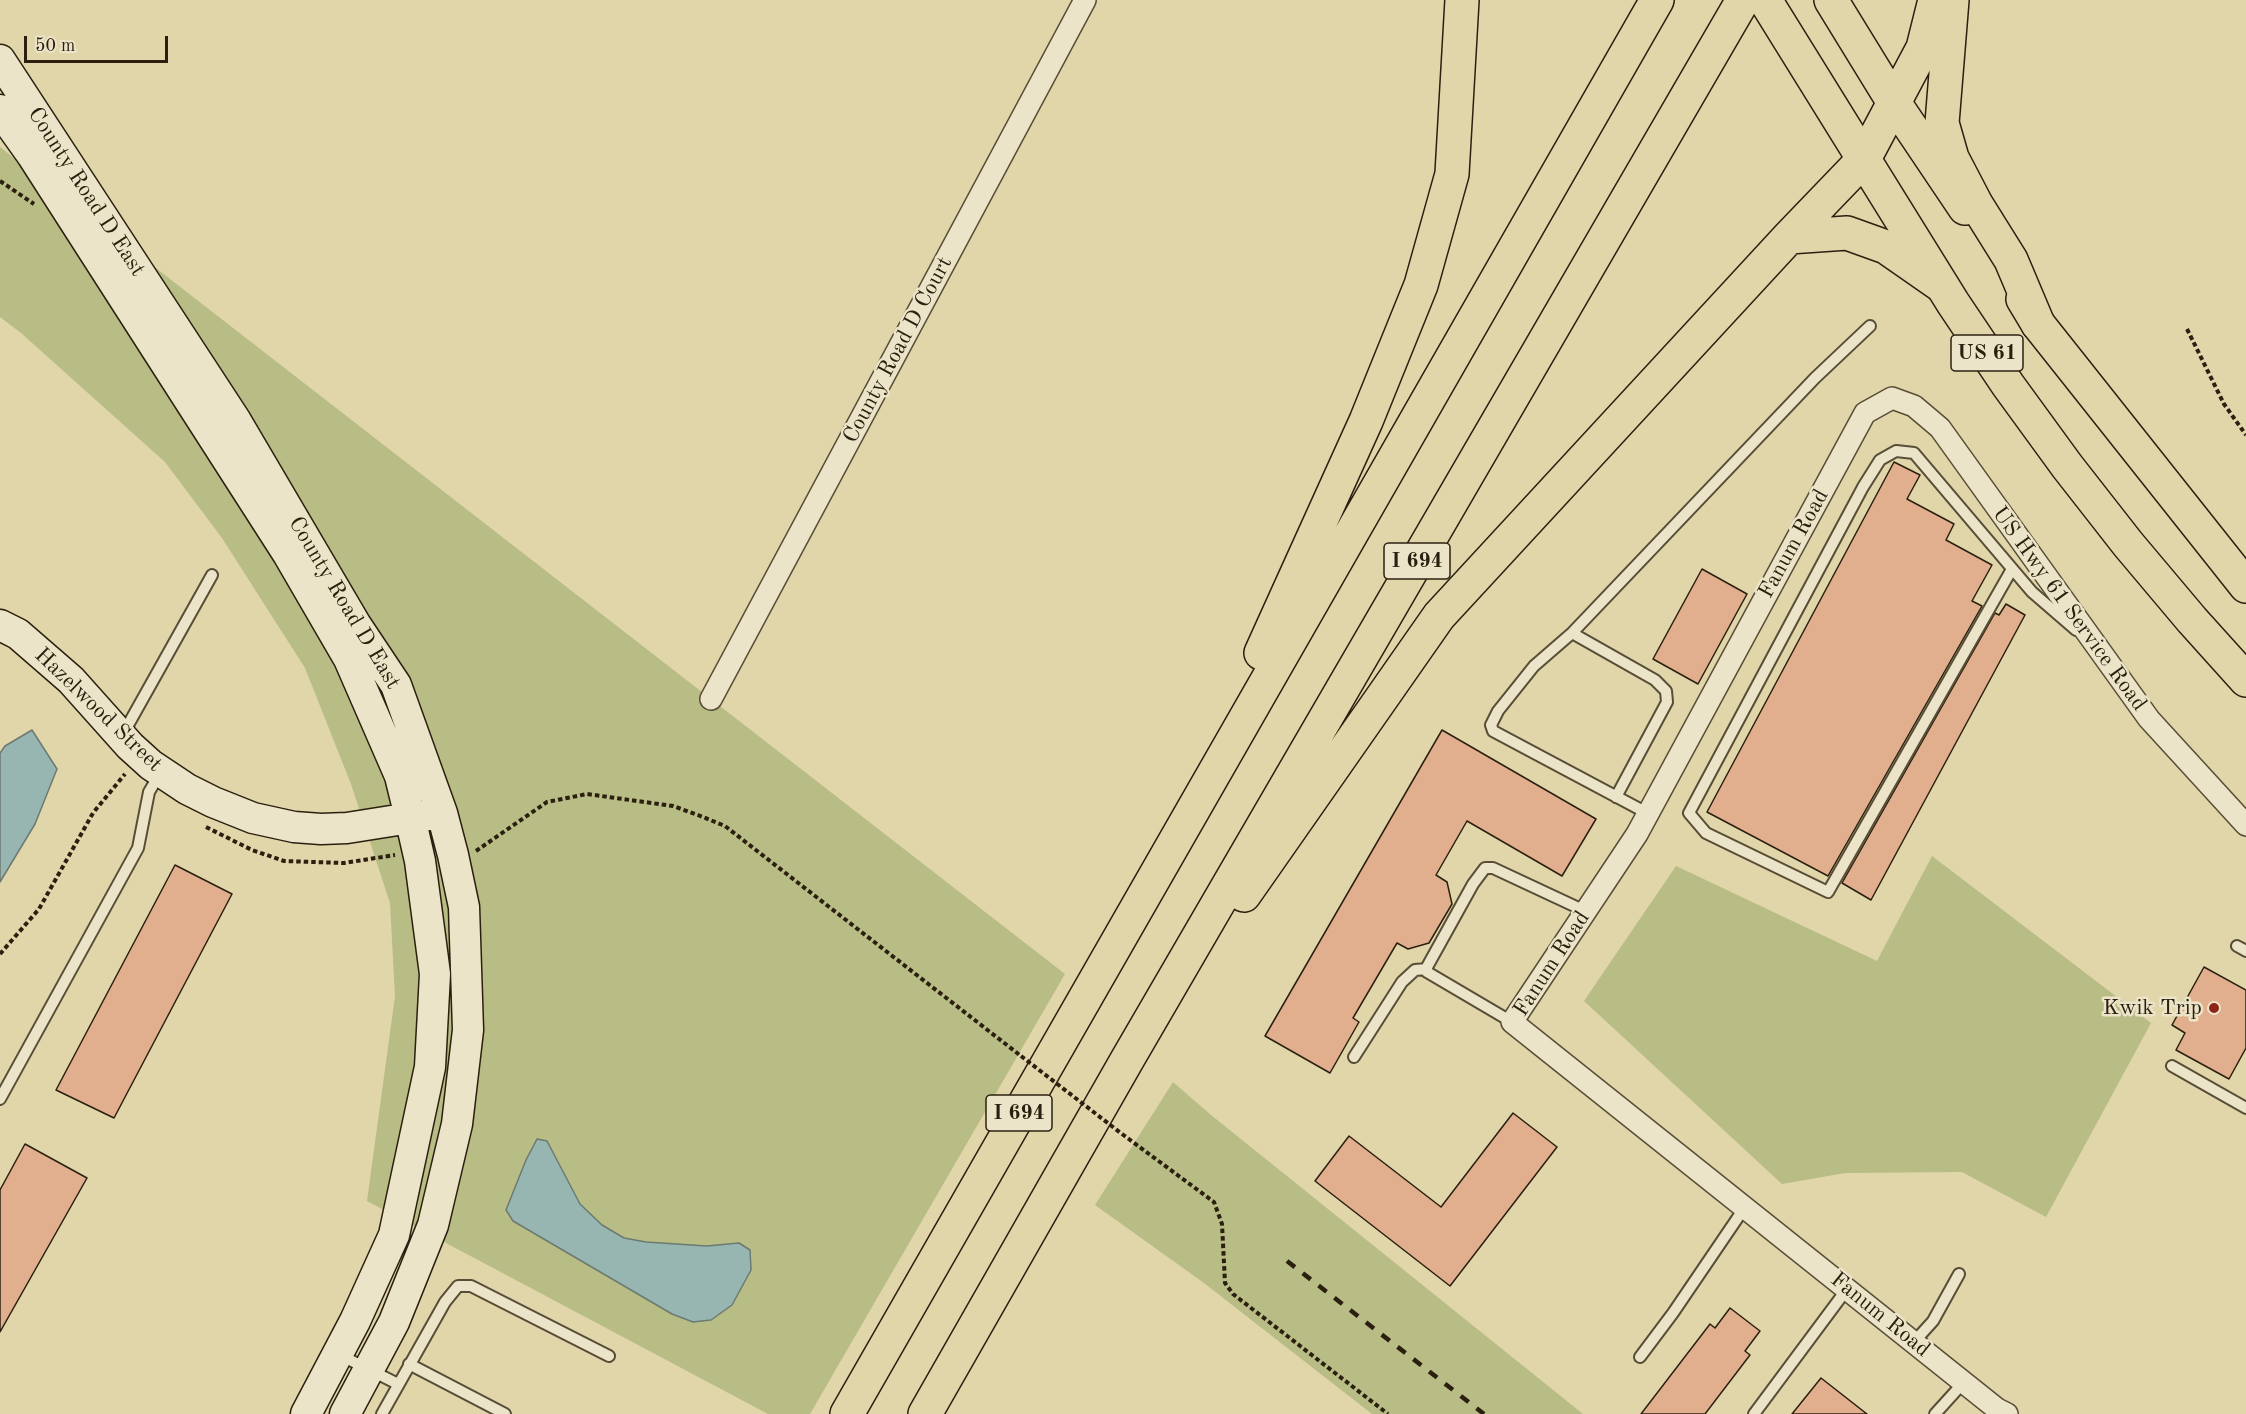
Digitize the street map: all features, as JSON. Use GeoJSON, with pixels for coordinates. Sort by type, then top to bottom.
{"type":"FeatureCollection","features":[{"type":"Feature","properties":{"kind":"main road"},"geometry":{"type":"LineString","coordinates":[[1192,811],[1306,551],[1366,421],[1421,285],[1452,174],[1462,0]]}},
{"type":"Feature","properties":{"kind":"main road","name":"I 694"},"geometry":{"type":"LineString","coordinates":[[925,1414],[1126,1060],[1743,0]]}},
{"type":"Feature","properties":{"kind":"main road","name":"US 61"},"geometry":{"type":"LineString","coordinates":[[1765,0],[1942,285],[2008,385],[2128,544],[2246,680]]}},
{"type":"Feature","properties":{"kind":"main road","name":"US 61"},"geometry":{"type":"LineString","coordinates":[[1831,0],[1893,101],[1978,227],[2038,324],[2246,586]]}},
{"type":"Feature","properties":{"kind":"main road"},"geometry":{"type":"LineString","coordinates":[[1126,1060],[1316,796],[1439,616],[1789,237],[1864,159],[1923,48],[1935,0]]}},
{"type":"Feature","properties":{"kind":"main road"},"geometry":{"type":"LineString","coordinates":[[1952,0],[1942,123],[1952,158],[1976,204],[2011,260],[2038,324]]}},
{"type":"Feature","properties":{"kind":"main road","name":"I 694"},"geometry":{"type":"LineString","coordinates":[[847,1414],[1651,9]]}},
{"type":"Feature","properties":{"kind":"main road"},"geometry":{"type":"LineString","coordinates":[[1789,237],[1847,233],[1886,247],[1942,285]]}},
{"type":"Feature","properties":{"kind":"street","name":"County Road D Court"},"geometry":{"type":"LineString","coordinates":[[711,699],[1085,0]]}},
{"type":"Feature","properties":{"kind":"street","name":"County Road D East"},"geometry":{"type":"LineString","coordinates":[[0,60],[236,421],[356,624],[396,685],[442,813],[464,907],[468,1030],[457,1124],[432,1225],[394,1322],[345,1414]]}},
{"type":"Feature","properties":{"kind":"street","name":"County Road D East"},"geometry":{"type":"LineString","coordinates":[[0,110],[38,165],[281,544],[343,650],[400,776],[410,817],[420,861],[435,974],[430,1067],[394,1235],[355,1321],[306,1414]]}},
{"type":"Feature","properties":{"kind":"street","name":"US Hwy 61 Service Road"},"geometry":{"type":"LineString","coordinates":[[1892,398],[1914,406],[1940,428],[2149,719],[2246,825]]}},
{"type":"Feature","properties":{"kind":"street","name":"Fanum Road"},"geometry":{"type":"LineString","coordinates":[[1892,398],[1865,414],[1636,834],[1512,1022],[2007,1414]]}},
{"type":"Feature","properties":{"kind":"street","name":"Hazelwood Street"},"geometry":{"type":"LineString","coordinates":[[0,625],[18,634],[71,680],[122,736],[155,782],[187,789],[253,818],[294,827],[347,828],[442,813]]}},
{"type":"Feature","properties":{"kind":"lane"},"geometry":{"type":"LineString","coordinates":[[1647,813],[1493,731],[1491,725],[1498,711],[1534,666],[1572,633],[1815,378],[1869,326]]}},
{"type":"Feature","properties":{"kind":"lane"},"geometry":{"type":"LineString","coordinates":[[2012,569],[1828,892],[1706,833],[1689,813],[1880,460],[1896,451],[1914,453],[2046,606],[2095,645]]}},
{"type":"Feature","properties":{"kind":"lane"},"geometry":{"type":"LineString","coordinates":[[122,736],[212,575]]}},
{"type":"Feature","properties":{"kind":"lane"},"geometry":{"type":"LineString","coordinates":[[1572,633],[1655,680],[1666,691],[1667,702],[1616,797]]}},
{"type":"Feature","properties":{"kind":"lane"},"geometry":{"type":"LineString","coordinates":[[0,1099],[138,848],[155,782]]}},
{"type":"Feature","properties":{"kind":"lane"},"geometry":{"type":"LineString","coordinates":[[1512,1022],[1430,976],[1427,972],[1473,884],[1485,868],[1493,868],[1585,911]]}},
{"type":"Feature","properties":{"kind":"lane"},"geometry":{"type":"LineString","coordinates":[[1354,1057],[1402,982],[1415,970],[1427,969]]}},
{"type":"Feature","properties":{"kind":"lane"},"geometry":{"type":"LineString","coordinates":[[2172,1066],[2246,1108]]}},
{"type":"Feature","properties":{"kind":"lane"},"geometry":{"type":"LineString","coordinates":[[1640,1357],[1745,1207]]}},
{"type":"Feature","properties":{"kind":"lane"},"geometry":{"type":"LineString","coordinates":[[1914,1342],[1933,1321],[1959,1274]]}},
{"type":"Feature","properties":{"kind":"lane"},"geometry":{"type":"LineString","coordinates":[[382,1414],[445,1302],[458,1286],[471,1286],[609,1356]]}},
{"type":"Feature","properties":{"kind":"lane"},"geometry":{"type":"LineString","coordinates":[[1754,1414],[1847,1289]]}},
{"type":"Feature","properties":{"kind":"lane"},"geometry":{"type":"LineString","coordinates":[[338,1354],[398,1384]]}},
{"type":"Feature","properties":{"kind":"lane"},"geometry":{"type":"LineString","coordinates":[[409,1364],[505,1414]]}},
{"type":"Feature","properties":{"kind":"lane"},"geometry":{"type":"LineString","coordinates":[[1935,1414],[1964,1382]]}},
{"type":"Feature","properties":{"kind":"path"},"geometry":{"type":"LineString","coordinates":[[2187,329],[2224,404],[2246,435]]}},
{"type":"Feature","properties":{"kind":"path"},"geometry":{"type":"LineString","coordinates":[[0,954],[39,909],[93,813],[124,773],[155,782]]}},
{"type":"Feature","properties":{"kind":"path"},"geometry":{"type":"LineString","coordinates":[[203,826],[252,850],[284,861],[344,863],[397,855]]}},
{"type":"Feature","properties":{"kind":"path"},"geometry":{"type":"LineString","coordinates":[[725,826],[1122,1134],[1214,1202],[1222,1224],[1225,1283],[1233,1294],[1388,1414]]}},
{"type":"Feature","properties":{"kind":"green space"},"geometry":{"type":"Polygon","coordinates":[[[0,147],[1065,974],[810,1414],[768,1414],[367,1201],[395,996],[390,903],[351,784],[305,668],[222,538],[165,462],[21,333],[0,317],[0,147]]]}},
{"type":"Feature","properties":{"kind":"green space"},"geometry":{"type":"Polygon","coordinates":[[[1932,856],[2151,1023],[2046,1217],[1962,1172],[1845,1173],[1782,1184],[1584,1001],[1676,866],[1877,961],[1932,856]]]}},
{"type":"Feature","properties":{"kind":"green space"},"geometry":{"type":"Polygon","coordinates":[[[1173,1082],[1583,1414],[1372,1414],[1204,1283],[1095,1205],[1173,1082]]]}},
{"type":"Feature","properties":{"kind":"water"},"geometry":{"type":"Polygon","coordinates":[[[32,730],[57,769],[35,824],[0,882],[0,753],[5,746],[32,730]]]}},
{"type":"Feature","properties":{"kind":"water"},"geometry":{"type":"Polygon","coordinates":[[[537,1139],[547,1141],[580,1204],[602,1225],[624,1238],[646,1242],[707,1246],[739,1243],[750,1250],[751,1270],[732,1305],[711,1320],[693,1322],[672,1314],[513,1221],[506,1210],[537,1139]]]}},
{"type":"Feature","properties":{"kind":"building"},"geometry":{"type":"Polygon","coordinates":[[[1894,462],[1920,475],[1907,499],[1954,524],[1946,540],[1992,565],[1972,601],[1982,606],[1828,876],[1707,812],[1894,462]]]}},
{"type":"Feature","properties":{"kind":"building"},"geometry":{"type":"Polygon","coordinates":[[[1702,569],[1747,594],[1698,684],[1653,659],[1702,569]]]}},
{"type":"Feature","properties":{"kind":"building"},"geometry":{"type":"Polygon","coordinates":[[[2006,604],[2025,615],[1871,900],[1842,883],[1995,613],[1999,615],[2006,604]]]}},
{"type":"Feature","properties":{"kind":"building"},"geometry":{"type":"Polygon","coordinates":[[[1442,730],[1596,819],[1562,876],[1467,821],[1436,875],[1447,882],[1452,904],[1429,943],[1408,949],[1397,943],[1353,1018],[1359,1022],[1330,1073],[1265,1036],[1442,730]]]}},
{"type":"Feature","properties":{"kind":"building"},"geometry":{"type":"Polygon","coordinates":[[[175,865],[232,894],[114,1118],[56,1090],[175,865]]]}},
{"type":"Feature","properties":{"kind":"building","name":"Kwik Trip"},"geometry":{"type":"Polygon","coordinates":[[[2204,967],[2246,990],[2246,1048],[2229,1079],[2176,1050],[2185,1033],[2172,1025],[2204,967]]]}},
{"type":"Feature","properties":{"kind":"building"},"geometry":{"type":"Polygon","coordinates":[[[1513,1113],[1557,1147],[1450,1286],[1315,1181],[1349,1136],[1441,1207],[1513,1113]]]}},
{"type":"Feature","properties":{"kind":"building"},"geometry":{"type":"Polygon","coordinates":[[[25,1144],[87,1178],[0,1332],[0,1190],[25,1144]]]}},
{"type":"Feature","properties":{"kind":"building"},"geometry":{"type":"Polygon","coordinates":[[[1730,1308],[1760,1331],[1745,1351],[1750,1355],[1705,1414],[1641,1414],[1710,1324],[1715,1328],[1730,1308]]]}},
{"type":"Feature","properties":{"kind":"building"},"geometry":{"type":"Polygon","coordinates":[[[1821,1378],[1867,1414],[1792,1414],[1821,1378]]]}},
{"type":"Feature","properties":{"kind":"railway"},"geometry":{"type":"LineString","coordinates":[[1287,1261],[1484,1414]]}},
{"type":"Feature","properties":{"kind":"place","name":"Kwik Trip"},"geometry":{"type":"Point","coordinates":[2214,1008]}}]}
